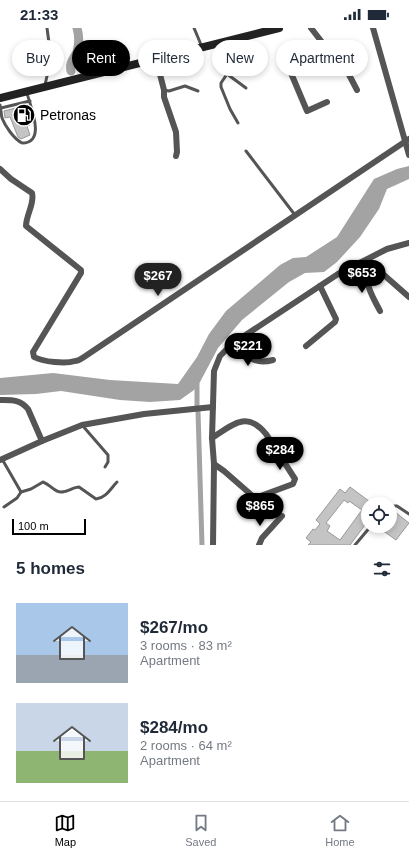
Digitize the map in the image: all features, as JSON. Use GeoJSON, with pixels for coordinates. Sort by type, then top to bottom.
{"type":"FeatureCollection","features":[{"type":"Feature","properties":{"kind":"main road"},"geometry":{"type":"LineString","coordinates":[[230,40],[279,28]]}},
{"type":"Feature","properties":{"kind":"main road"},"geometry":{"type":"LineString","coordinates":[[0,98],[138,63]]}},
{"type":"Feature","properties":{"kind":"street"},"geometry":{"type":"LineString","coordinates":[[312,28],[321,40]]}},
{"type":"Feature","properties":{"kind":"street"},"geometry":{"type":"LineString","coordinates":[[373,28],[407,140],[408,152]]}},
{"type":"Feature","properties":{"kind":"street"},"geometry":{"type":"LineString","coordinates":[[160,76],[164,97],[176,132],[176,156]]}},
{"type":"Feature","properties":{"kind":"street"},"geometry":{"type":"LineString","coordinates":[[292,76],[307,111],[327,102]]}},
{"type":"Feature","properties":{"kind":"street"},"geometry":{"type":"LineString","coordinates":[[350,76],[357,90]]}},
{"type":"Feature","properties":{"kind":"street"},"geometry":{"type":"LineString","coordinates":[[0,169],[11,179],[32,193],[26,226],[82,270],[33,352],[34,357],[38,359],[64,362],[75,361],[84,357],[407,140]]}},
{"type":"Feature","properties":{"kind":"street"},"geometry":{"type":"LineString","coordinates":[[214,545],[214,464],[212,438],[214,371],[220,356],[236,342],[334,277],[387,250],[409,243]]}},
{"type":"Feature","properties":{"kind":"street"},"geometry":{"type":"LineString","coordinates":[[359,263],[368,272],[382,274],[409,297]]}},
{"type":"Feature","properties":{"kind":"street"},"geometry":{"type":"LineString","coordinates":[[368,272],[366,278],[369,289],[380,311]]}},
{"type":"Feature","properties":{"kind":"street"},"geometry":{"type":"LineString","coordinates":[[306,346],[335,322],[336,319],[320,286]]}},
{"type":"Feature","properties":{"kind":"street"},"geometry":{"type":"LineString","coordinates":[[236,342],[245,355],[249,358],[262,362],[273,360]]}},
{"type":"Feature","properties":{"kind":"street"},"geometry":{"type":"LineString","coordinates":[[0,400],[16,400],[25,405],[42,441]]}},
{"type":"Feature","properties":{"kind":"street"},"geometry":{"type":"LineString","coordinates":[[1,460],[82,425],[144,414],[213,407]]}},
{"type":"Feature","properties":{"kind":"street"},"geometry":{"type":"LineString","coordinates":[[212,438],[238,422],[253,422],[266,434],[295,479],[293,484],[255,498],[214,464]]}},
{"type":"Feature","properties":{"kind":"street"},"geometry":{"type":"LineString","coordinates":[[259,545],[262,538],[282,516]]}},
{"type":"Feature","properties":{"kind":"lane"},"geometry":{"type":"LineString","coordinates":[[45,86],[45,81],[52,58],[47,28]]}},
{"type":"Feature","properties":{"kind":"lane"},"geometry":{"type":"LineString","coordinates":[[194,28],[199,40]]}},
{"type":"Feature","properties":{"kind":"lane"},"geometry":{"type":"LineString","coordinates":[[226,76],[221,83],[221,87],[230,109],[238,123]]}},
{"type":"Feature","properties":{"kind":"lane"},"geometry":{"type":"LineString","coordinates":[[231,76],[246,88]]}},
{"type":"Feature","properties":{"kind":"lane"},"geometry":{"type":"LineString","coordinates":[[164,90],[185,86],[198,91]]}},
{"type":"Feature","properties":{"kind":"lane"},"geometry":{"type":"LineString","coordinates":[[26,91],[30,101],[35,120],[35,134],[32,139],[25,143],[19,142],[5,124],[1,116],[0,107],[30,101]]}},
{"type":"Feature","properties":{"kind":"lane"},"geometry":{"type":"LineString","coordinates":[[246,151],[295,215]]}},
{"type":"Feature","properties":{"kind":"lane"},"geometry":{"type":"LineString","coordinates":[[82,425],[108,455],[108,462],[105,467]]}},
{"type":"Feature","properties":{"kind":"lane"},"geometry":{"type":"LineString","coordinates":[[1,460],[21,492]]}},
{"type":"Feature","properties":{"kind":"lane"},"geometry":{"type":"LineString","coordinates":[[4,507],[17,498],[21,492],[31,489],[43,482],[62,493],[79,487],[96,499],[99,499],[104,496],[117,482]]}},
{"type":"Feature","properties":{"kind":"lane"},"geometry":{"type":"LineString","coordinates":[[397,506],[409,514]]}},
{"type":"Feature","properties":{"kind":"lane"},"geometry":{"type":"LineString","coordinates":[[355,545],[365,533]]}},
{"type":"Feature","properties":{"kind":"shaded area"},"geometry":{"type":"Polygon","coordinates":[[[409,166],[409,179],[387,189],[379,209],[360,237],[337,262],[324,272],[305,273],[289,282],[242,320],[218,348],[200,382],[194,390],[180,400],[150,402],[120,400],[61,391],[36,394],[0,395],[0,378],[53,373],[110,380],[178,384],[197,357],[209,334],[226,311],[280,265],[293,258],[306,257],[337,237],[374,179],[397,169],[409,166]]]}},
{"type":"Feature","properties":{"kind":"building"},"geometry":{"type":"Polygon","coordinates":[[[27,105],[29,110],[25,111],[30,125],[27,126],[30,135],[21,139],[18,137],[10,117],[5,118],[4,111],[27,105]]]}},
{"type":"Feature","properties":{"kind":"building"},"geometry":{"type":"Polygon","coordinates":[[[350,487],[364,497],[361,497],[361,509],[349,501],[348,503],[344,500],[326,523],[330,526],[327,531],[340,540],[361,511],[361,530],[350,545],[308,545],[311,542],[306,538],[313,529],[315,530],[320,524],[316,520],[340,489],[345,493],[350,487]]]}},
{"type":"Feature","properties":{"kind":"building"},"geometry":{"type":"Polygon","coordinates":[[[397,514],[409,523],[396,540],[386,533],[397,533],[397,514]]]}},
{"type":"Feature","properties":{"kind":"waterway"},"geometry":{"type":"LineString","coordinates":[[71,71],[71,63],[77,52],[78,46],[77,28]]}},
{"type":"Feature","properties":{"kind":"waterway"},"geometry":{"type":"LineString","coordinates":[[197,381],[197,406]]}},
{"type":"Feature","properties":{"kind":"waterway"},"geometry":{"type":"LineString","coordinates":[[198,411],[202,545]]}},
{"type":"Feature","properties":{"kind":"place","name":"Petronas"},"geometry":{"type":"Point","coordinates":[24,115]}}]}
